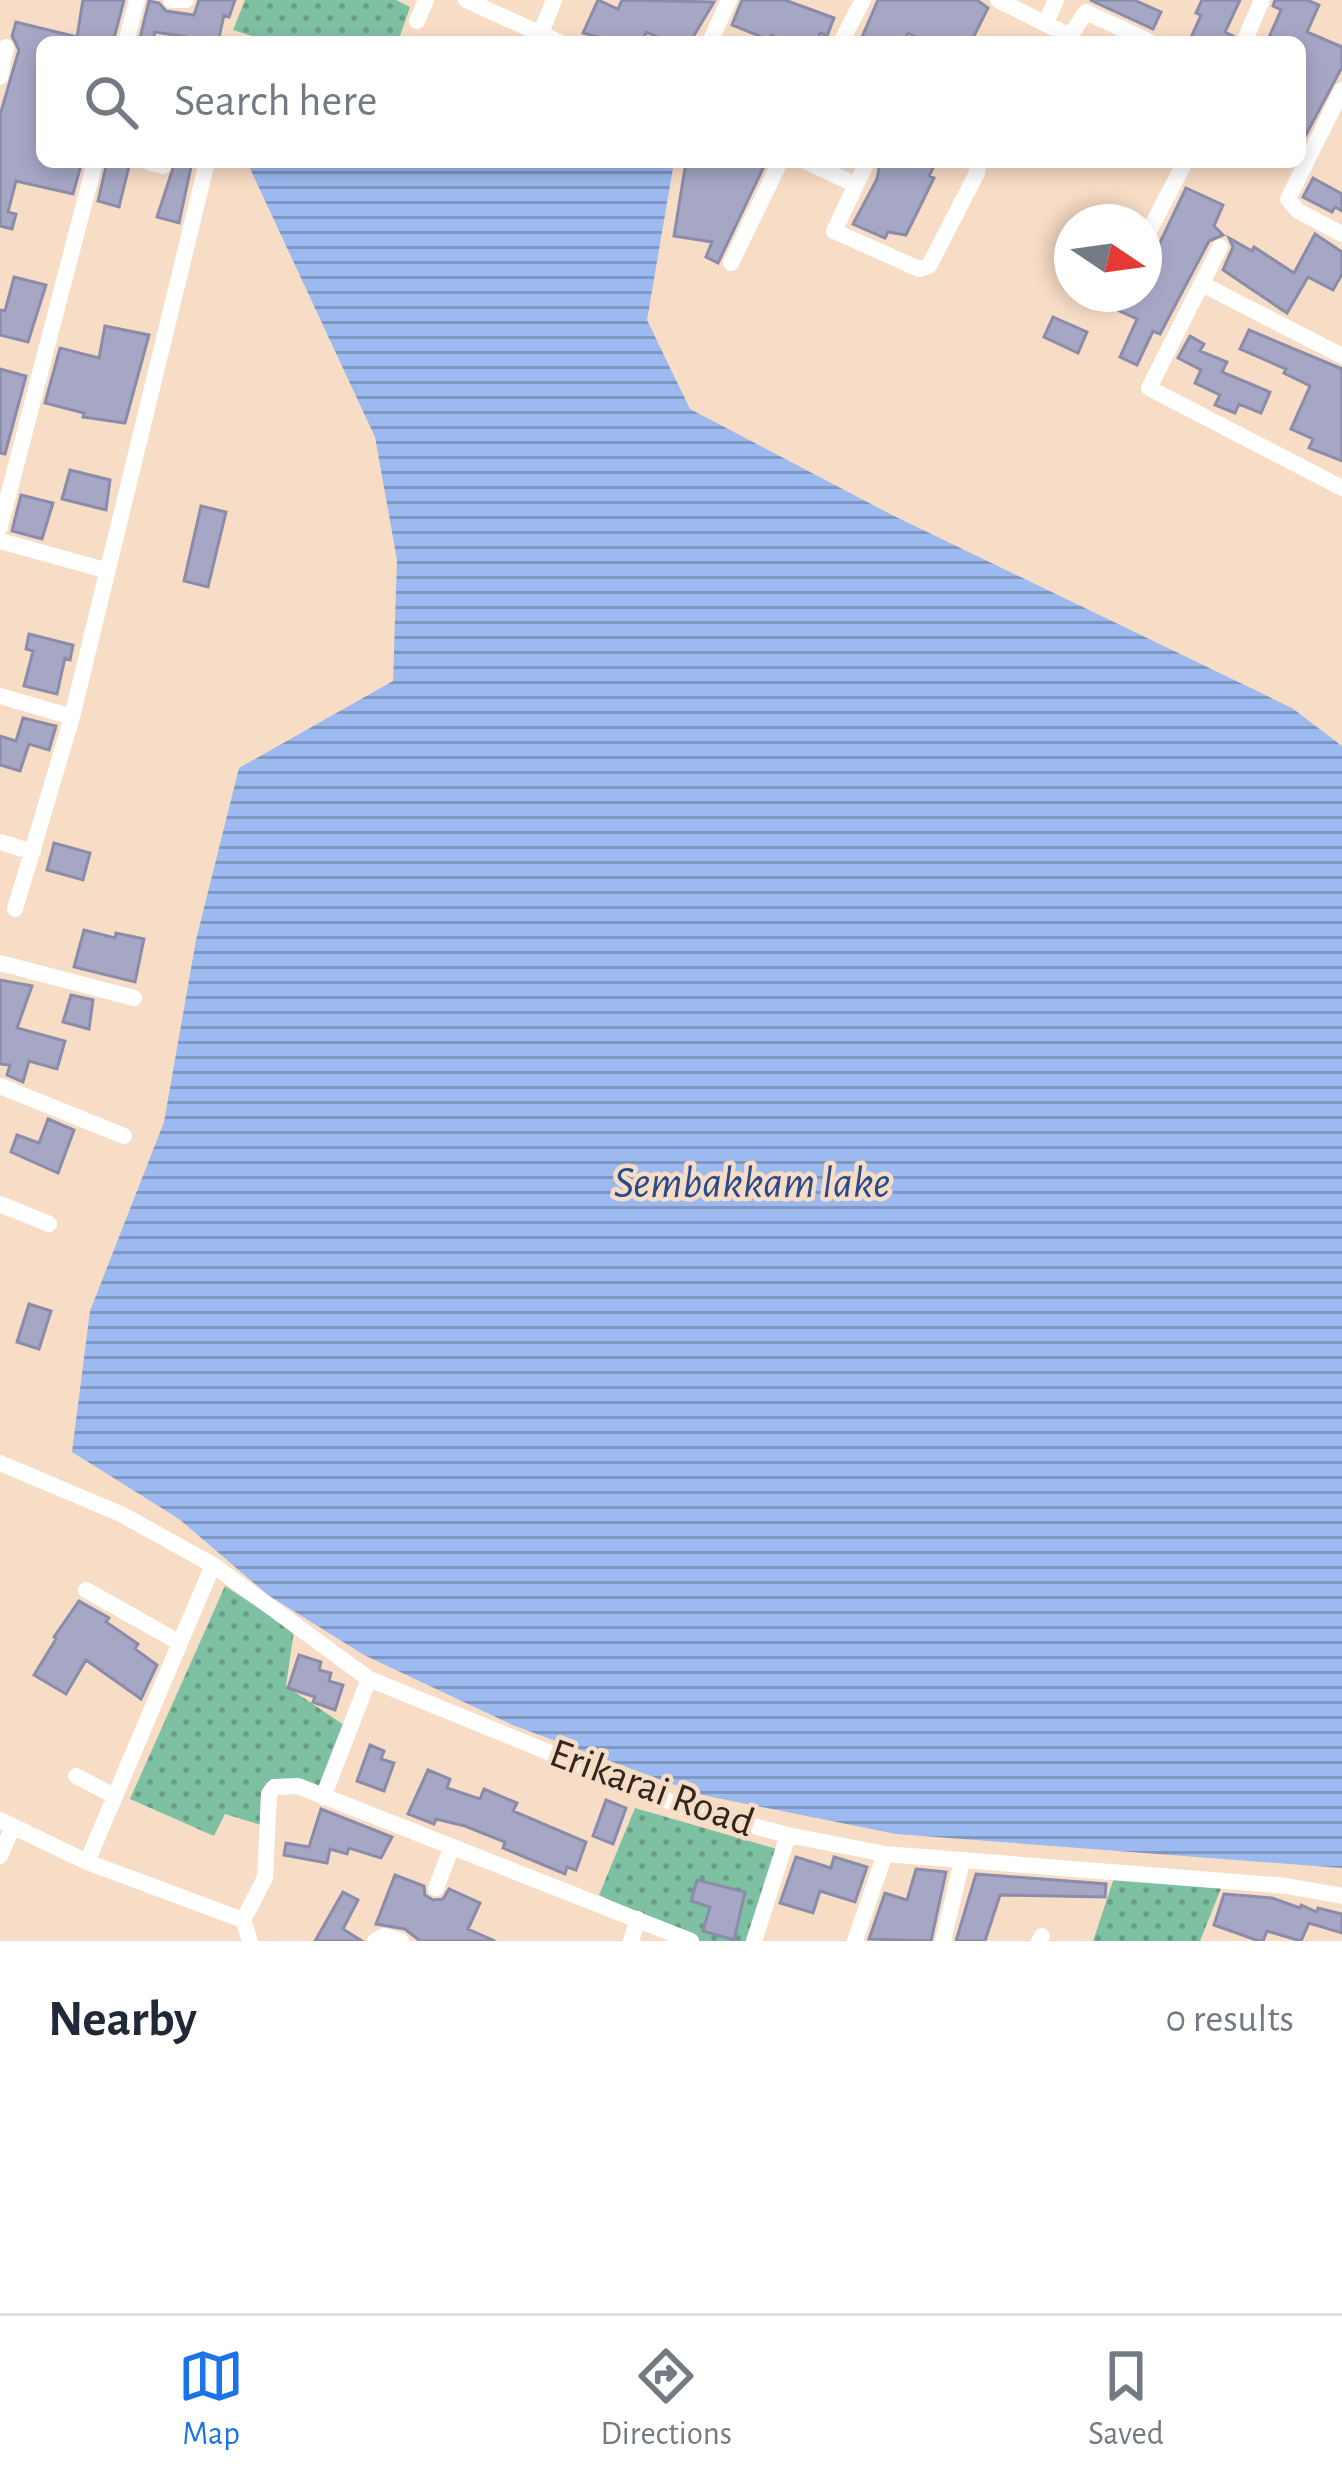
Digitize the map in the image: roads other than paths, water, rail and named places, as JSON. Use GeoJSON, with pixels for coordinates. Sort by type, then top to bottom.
{"type":"FeatureCollection","features":[{"type":"Feature","properties":{"kind":"street"},"geometry":{"type":"LineString","coordinates":[[127,36],[136,0]]}},
{"type":"Feature","properties":{"kind":"street"},"geometry":{"type":"LineString","coordinates":[[171,0],[186,0]]}},
{"type":"Feature","properties":{"kind":"street"},"geometry":{"type":"LineString","coordinates":[[417,21],[426,0]]}},
{"type":"Feature","properties":{"kind":"street"},"geometry":{"type":"LineString","coordinates":[[466,0],[546,36]]}},
{"type":"Feature","properties":{"kind":"street"},"geometry":{"type":"LineString","coordinates":[[541,34],[554,0]]}},
{"type":"Feature","properties":{"kind":"street"},"geometry":{"type":"LineString","coordinates":[[713,36],[729,0]]}},
{"type":"Feature","properties":{"kind":"street"},"geometry":{"type":"LineString","coordinates":[[847,36],[863,0]]}},
{"type":"Feature","properties":{"kind":"street"},"geometry":{"type":"LineString","coordinates":[[998,0],[1065,36]]}},
{"type":"Feature","properties":{"kind":"street"},"geometry":{"type":"LineString","coordinates":[[1247,36],[1262,0]]}},
{"type":"Feature","properties":{"kind":"street"},"geometry":{"type":"LineString","coordinates":[[1046,23],[1050,2]]}},
{"type":"Feature","properties":{"kind":"street"},"geometry":{"type":"LineString","coordinates":[[1071,36],[1090,6],[1140,36]]}},
{"type":"Feature","properties":{"kind":"street"},"geometry":{"type":"LineString","coordinates":[[0,77],[6,47]]}},
{"type":"Feature","properties":{"kind":"street"},"geometry":{"type":"LineString","coordinates":[[1306,158],[1342,90]]}},
{"type":"Feature","properties":{"kind":"street"},"geometry":{"type":"LineString","coordinates":[[0,527],[92,168]]}},
{"type":"Feature","properties":{"kind":"street"},"geometry":{"type":"LineString","coordinates":[[15,909],[72,717],[206,168]]}},
{"type":"Feature","properties":{"kind":"street"},"geometry":{"type":"LineString","coordinates":[[731,263],[777,168]]}},
{"type":"Feature","properties":{"kind":"street"},"geometry":{"type":"LineString","coordinates":[[820,168],[854,184]]}},
{"type":"Feature","properties":{"kind":"street"},"geometry":{"type":"LineString","coordinates":[[863,168],[834,231],[925,268],[978,168]]}},
{"type":"Feature","properties":{"kind":"street"},"geometry":{"type":"LineString","coordinates":[[1162,206],[1182,168]]}},
{"type":"Feature","properties":{"kind":"street"},"geometry":{"type":"LineString","coordinates":[[1301,168],[1288,199],[1298,211],[1342,233]]}},
{"type":"Feature","properties":{"kind":"street"},"geometry":{"type":"LineString","coordinates":[[1220,247],[1149,388],[1342,488]]}},
{"type":"Feature","properties":{"kind":"street"},"geometry":{"type":"LineString","coordinates":[[1202,284],[1342,356]]}},
{"type":"Feature","properties":{"kind":"street"},"geometry":{"type":"LineString","coordinates":[[0,541],[105,570]]}},
{"type":"Feature","properties":{"kind":"street"},"geometry":{"type":"LineString","coordinates":[[0,696],[72,717]]}},
{"type":"Feature","properties":{"kind":"street"},"geometry":{"type":"LineString","coordinates":[[0,842],[33,852]]}},
{"type":"Feature","properties":{"kind":"street"},"geometry":{"type":"LineString","coordinates":[[0,963],[134,998]]}},
{"type":"Feature","properties":{"kind":"street"},"geometry":{"type":"LineString","coordinates":[[0,1086],[124,1136]]}},
{"type":"Feature","properties":{"kind":"street"},"geometry":{"type":"LineString","coordinates":[[0,1204],[49,1224]]}},
{"type":"Feature","properties":{"kind":"street","name":"Erikarai Road"},"geometry":{"type":"LineString","coordinates":[[0,1463],[121,1514],[213,1565],[368,1678],[639,1792],[788,1835],[886,1854],[1286,1886],[1342,1896]]}},
{"type":"Feature","properties":{"kind":"street"},"geometry":{"type":"LineString","coordinates":[[87,1862],[213,1565]]}},
{"type":"Feature","properties":{"kind":"street"},"geometry":{"type":"LineString","coordinates":[[86,1589],[180,1643]]}},
{"type":"Feature","properties":{"kind":"street"},"geometry":{"type":"LineString","coordinates":[[323,1797],[368,1678]]}},
{"type":"Feature","properties":{"kind":"street"},"geometry":{"type":"LineString","coordinates":[[76,1776],[114,1796]]}},
{"type":"Feature","properties":{"kind":"street"},"geometry":{"type":"LineString","coordinates":[[250,1941],[243,1921],[266,1878],[269,1794],[274,1786],[284,1785],[691,1941]]}},
{"type":"Feature","properties":{"kind":"street"},"geometry":{"type":"LineString","coordinates":[[0,1856],[7,1823],[87,1862],[243,1921]]}},
{"type":"Feature","properties":{"kind":"street"},"geometry":{"type":"LineString","coordinates":[[754,1941],[788,1835]]}},
{"type":"Feature","properties":{"kind":"street"},"geometry":{"type":"LineString","coordinates":[[436,1888],[452,1847]]}},
{"type":"Feature","properties":{"kind":"street"},"geometry":{"type":"LineString","coordinates":[[855,1941],[886,1854]]}},
{"type":"Feature","properties":{"kind":"street"},"geometry":{"type":"LineString","coordinates":[[943,1941],[962,1861]]}},
{"type":"Feature","properties":{"kind":"street"},"geometry":{"type":"LineString","coordinates":[[631,1941],[638,1919]]}},
{"type":"Feature","properties":{"kind":"street"},"geometry":{"type":"LineString","coordinates":[[375,1941],[384,1936],[401,1941]]}},
{"type":"Feature","properties":{"kind":"water","name":"Sembakkam lake"},"geometry":{"type":"Polygon","coordinates":[[[250,168],[673,168],[647,320],[690,409],[894,516],[1292,708],[1342,746],[1342,1868],[896,1834],[702,1795],[515,1726],[364,1655],[268,1595],[179,1519],[72,1452],[90,1311],[164,1122],[196,940],[239,768],[393,681],[397,560],[375,437],[250,168]]]}}]}
